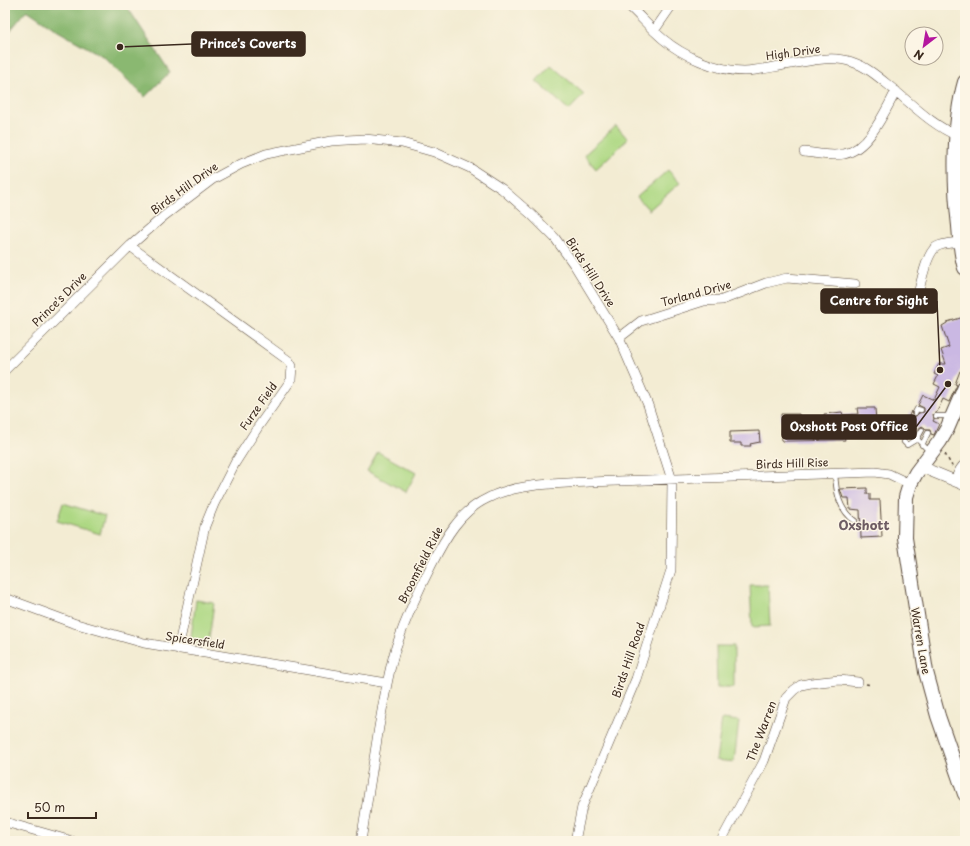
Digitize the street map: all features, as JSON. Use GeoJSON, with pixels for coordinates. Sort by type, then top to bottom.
{"type":"FeatureCollection","features":[{"type":"Feature","properties":{"kind":"main road"},"geometry":{"type":"LineString","coordinates":[[965,82],[960,106],[956,183],[965,268]]}},
{"type":"Feature","properties":{"kind":"main road","name":"Warren Lane"},"geometry":{"type":"LineString","coordinates":[[965,387],[954,416],[940,441],[927,449],[921,466],[910,484],[906,497],[905,538],[926,672],[938,716],[965,794]]}},
{"type":"Feature","properties":{"kind":"street","name":"High Drive"},"geometry":{"type":"LineString","coordinates":[[628,5],[654,31],[674,47],[713,66],[745,71],[835,58],[850,61],[864,67],[896,91],[936,125],[958,136]]}},
{"type":"Feature","properties":{"kind":"street"},"geometry":{"type":"LineString","coordinates":[[654,31],[672,5]]}},
{"type":"Feature","properties":{"kind":"street"},"geometry":{"type":"LineString","coordinates":[[804,152],[836,155],[846,154],[854,150],[871,135],[896,91]]}},
{"type":"Feature","properties":{"kind":"street","name":"Birds Hill Drive"},"geometry":{"type":"LineString","coordinates":[[130,246],[164,216],[213,179],[241,164],[266,154],[331,141],[365,139],[402,143],[434,152],[470,168],[502,189],[532,215],[555,238],[575,266],[619,338],[648,405],[672,480]]}},
{"type":"Feature","properties":{"kind":"street"},"geometry":{"type":"LineString","coordinates":[[916,302],[929,254],[943,244],[962,237]]}},
{"type":"Feature","properties":{"kind":"street","name":"Prince's Drive"},"geometry":{"type":"LineString","coordinates":[[5,370],[130,246]]}},
{"type":"Feature","properties":{"kind":"street","name":"Furze Field"},"geometry":{"type":"LineString","coordinates":[[130,246],[289,360],[292,366],[291,380],[235,462],[205,526],[178,649]]}},
{"type":"Feature","properties":{"kind":"street","name":"Torland Drive"},"geometry":{"type":"LineString","coordinates":[[619,338],[641,322],[704,302],[722,300],[766,283],[787,278],[855,284]]}},
{"type":"Feature","properties":{"kind":"street"},"geometry":{"type":"LineString","coordinates":[[921,466],[959,480],[963,465],[965,464]]}},
{"type":"Feature","properties":{"kind":"street","name":"Birds Hill Rise"},"geometry":{"type":"LineString","coordinates":[[672,480],[882,472],[910,484]]}},
{"type":"Feature","properties":{"kind":"street","name":"Broomfield Ride"},"geometry":{"type":"LineString","coordinates":[[361,841],[387,683],[396,648],[420,587],[446,538],[457,522],[472,507],[488,498],[514,489],[545,485],[672,480]]}},
{"type":"Feature","properties":{"kind":"street","name":"Birds Hill Road"},"geometry":{"type":"LineString","coordinates":[[575,841],[582,807],[636,679],[671,570],[672,480]]}},
{"type":"Feature","properties":{"kind":"street","name":"Spicersfield"},"geometry":{"type":"LineString","coordinates":[[5,598],[73,623],[144,643],[387,683]]}},
{"type":"Feature","properties":{"kind":"street","name":"The Warren"},"geometry":{"type":"LineString","coordinates":[[721,841],[764,760],[786,698],[801,685],[839,680],[858,682]]}},
{"type":"Feature","properties":{"kind":"street"},"geometry":{"type":"LineString","coordinates":[[5,822],[72,841]]}},
{"type":"Feature","properties":{"kind":"lane"},"geometry":{"type":"LineString","coordinates":[[915,414],[917,409],[921,410]]}},
{"type":"Feature","properties":{"kind":"lane"},"geometry":{"type":"LineString","coordinates":[[934,422],[937,416],[954,416]]}},
{"type":"Feature","properties":{"kind":"lane"},"geometry":{"type":"LineString","coordinates":[[899,428],[898,425],[904,423],[910,427],[917,439],[927,449]]}},
{"type":"Feature","properties":{"kind":"lane"},"geometry":{"type":"LineString","coordinates":[[904,442],[907,445],[917,439],[922,430]]}},
{"type":"Feature","properties":{"kind":"lane"},"geometry":{"type":"LineString","coordinates":[[927,449],[928,433]]}},
{"type":"Feature","properties":{"kind":"lane"},"geometry":{"type":"LineString","coordinates":[[835,473],[835,486],[838,500],[850,517],[855,521]]}},
{"type":"Feature","properties":{"kind":"path"},"geometry":{"type":"LineString","coordinates":[[940,441],[959,480]]}},
{"type":"Feature","properties":{"kind":"green space"},"geometry":{"type":"Polygon","coordinates":[[[5,5],[126,5],[170,72],[145,97],[104,57],[58,31],[27,10],[5,37],[5,5]]]}},
{"type":"Feature","properties":{"kind":"green space"},"geometry":{"type":"Polygon","coordinates":[[[551,65],[584,94],[569,110],[536,81],[551,65]]]}},
{"type":"Feature","properties":{"kind":"green space"},"geometry":{"type":"Polygon","coordinates":[[[616,126],[628,139],[596,169],[584,155],[616,126]]]}},
{"type":"Feature","properties":{"kind":"green space"},"geometry":{"type":"Polygon","coordinates":[[[668,170],[680,183],[649,210],[637,197],[668,170]]]}},
{"type":"Feature","properties":{"kind":"green space"},"geometry":{"type":"Polygon","coordinates":[[[378,452],[416,473],[406,492],[367,471],[378,452]]]}},
{"type":"Feature","properties":{"kind":"green space"},"geometry":{"type":"Polygon","coordinates":[[[63,503],[105,516],[100,534],[57,521],[63,503]]]}},
{"type":"Feature","properties":{"kind":"green space"},"geometry":{"type":"Polygon","coordinates":[[[750,585],[768,585],[770,626],[752,627],[750,585]]]}},
{"type":"Feature","properties":{"kind":"green space"},"geometry":{"type":"Polygon","coordinates":[[[196,600],[214,603],[208,646],[190,644],[196,600]]]}},
{"type":"Feature","properties":{"kind":"green space"},"geometry":{"type":"Polygon","coordinates":[[[716,646],[734,646],[734,687],[717,687],[716,646]]]}},
{"type":"Feature","properties":{"kind":"green space"},"geometry":{"type":"Polygon","coordinates":[[[722,719],[739,721],[734,762],[716,760],[722,719]]]}},
{"type":"Feature","properties":{"kind":"building"},"geometry":{"type":"Polygon","coordinates":[[[964,317],[965,352],[963,371],[960,371],[955,384],[957,385],[949,402],[943,399],[937,412],[933,414],[933,421],[939,424],[934,435],[931,434],[930,430],[926,430],[922,426],[918,429],[914,427],[912,422],[907,421],[911,411],[912,415],[915,417],[919,413],[924,412],[924,408],[918,405],[923,395],[934,400],[940,387],[934,384],[938,376],[934,374],[939,364],[946,364],[941,350],[949,347],[942,326],[947,322],[964,317]]]}},
{"type":"Feature","properties":{"kind":"building"},"geometry":{"type":"Polygon","coordinates":[[[857,408],[875,408],[877,435],[844,436],[845,440],[782,441],[781,414],[799,414],[800,420],[825,420],[824,414],[842,412],[843,415],[858,414],[857,408]]]}},
{"type":"Feature","properties":{"kind":"building"},"geometry":{"type":"Polygon","coordinates":[[[759,431],[760,442],[750,444],[751,446],[741,446],[741,443],[730,443],[730,432],[759,431]]]}},
{"type":"Feature","properties":{"kind":"building"},"geometry":{"type":"Polygon","coordinates":[[[867,488],[867,494],[870,494],[870,500],[880,500],[882,537],[861,538],[860,510],[850,509],[849,498],[843,498],[840,489],[867,488]]]}},
{"type":"Feature","properties":{"kind":"place","name":"Prince's Coverts"},"geometry":{"type":"Point","coordinates":[120,47]}},
{"type":"Feature","properties":{"kind":"place","name":"Centre for Sight"},"geometry":{"type":"Point","coordinates":[940,370]}},
{"type":"Feature","properties":{"kind":"place","name":"Oxshott Post Office"},"geometry":{"type":"Point","coordinates":[948,384]}},
{"type":"Feature","properties":{"kind":"district","name":"Oxshott"},"geometry":{"type":"Point","coordinates":[864,524]}}]}
